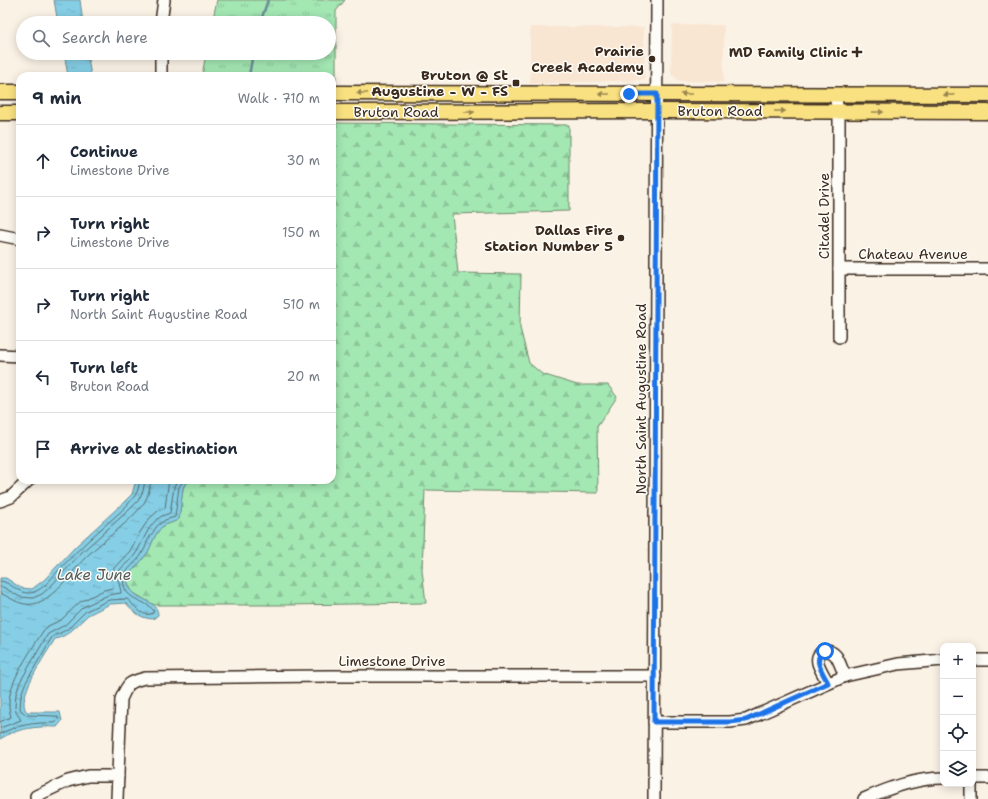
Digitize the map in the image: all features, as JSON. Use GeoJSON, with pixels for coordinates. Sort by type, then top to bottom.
{"type":"FeatureCollection","features":[{"type":"Feature","properties":{"kind":"main road"},"geometry":{"type":"LineString","coordinates":[[0,92],[16,92]]}},
{"type":"Feature","properties":{"kind":"main road","name":"Bruton Road"},"geometry":{"type":"LineString","coordinates":[[336,93],[988,95]]}},
{"type":"Feature","properties":{"kind":"main road"},"geometry":{"type":"LineString","coordinates":[[430,93],[430,112]]}},
{"type":"Feature","properties":{"kind":"main road","name":"Bruton Road"},"geometry":{"type":"LineString","coordinates":[[336,112],[988,112]]}},
{"type":"Feature","properties":{"kind":"main road"},"geometry":{"type":"LineString","coordinates":[[0,113],[16,113]]}},
{"type":"Feature","properties":{"kind":"street"},"geometry":{"type":"LineString","coordinates":[[162,16],[164,0]]}},
{"type":"Feature","properties":{"kind":"street","name":"North Saint Augustine Road"},"geometry":{"type":"LineString","coordinates":[[654,799],[657,0]]}},
{"type":"Feature","properties":{"kind":"street"},"geometry":{"type":"LineString","coordinates":[[161,60],[161,72]]}},
{"type":"Feature","properties":{"kind":"street","name":"Citadel Drive"},"geometry":{"type":"LineString","coordinates":[[834,94],[839,112],[839,338]]}},
{"type":"Feature","properties":{"kind":"street"},"geometry":{"type":"LineString","coordinates":[[0,234],[16,238]]}},
{"type":"Feature","properties":{"kind":"street","name":"Chateau Avenue"},"geometry":{"type":"LineString","coordinates":[[839,269],[988,269]]}},
{"type":"Feature","properties":{"kind":"street"},"geometry":{"type":"LineString","coordinates":[[0,355],[16,356]]}},
{"type":"Feature","properties":{"kind":"street"},"geometry":{"type":"LineString","coordinates":[[0,501],[11,497],[25,484]]}},
{"type":"Feature","properties":{"kind":"street"},"geometry":{"type":"LineString","coordinates":[[828,683],[818,663],[820,653],[825,651],[831,652],[836,656],[845,676]]}},
{"type":"Feature","properties":{"kind":"street"},"geometry":{"type":"LineString","coordinates":[[654,722],[730,722],[746,720],[845,676],[898,664],[940,660]]}},
{"type":"Feature","properties":{"kind":"street"},"geometry":{"type":"LineString","coordinates":[[976,660],[988,660]]}},
{"type":"Feature","properties":{"kind":"street","name":"Limestone Drive"},"geometry":{"type":"LineString","coordinates":[[118,776],[121,699],[126,686],[130,682],[146,678],[655,676]]}},
{"type":"Feature","properties":{"kind":"street"},"geometry":{"type":"LineString","coordinates":[[36,796],[68,781],[88,776],[118,776],[117,799]]}},
{"type":"Feature","properties":{"kind":"street"},"geometry":{"type":"LineString","coordinates":[[864,799],[882,791],[911,782],[940,778]]}},
{"type":"Feature","properties":{"kind":"street"},"geometry":{"type":"LineString","coordinates":[[976,778],[988,778]]}},
{"type":"Feature","properties":{"kind":"street"},"geometry":{"type":"LineString","coordinates":[[971,787],[971,799]]}},
{"type":"Feature","properties":{"kind":"shaded area"},"geometry":{"type":"Polygon","coordinates":[[[672,25],[724,25],[724,82],[679,81],[671,74],[672,25]]]}},
{"type":"Feature","properties":{"kind":"shaded area"},"geometry":{"type":"Polygon","coordinates":[[[530,27],[644,27],[645,80],[530,84],[530,27]]]}},
{"type":"Feature","properties":{"kind":"green space"},"geometry":{"type":"Polygon","coordinates":[[[217,0],[345,0],[336,11],[336,16],[214,16],[217,0]]]}},
{"type":"Feature","properties":{"kind":"green space"},"geometry":{"type":"Polygon","coordinates":[[[205,60],[336,60],[336,72],[203,72],[205,60]]]}},
{"type":"Feature","properties":{"kind":"green space"},"geometry":{"type":"Polygon","coordinates":[[[336,123],[569,125],[569,211],[452,214],[458,273],[521,274],[520,328],[529,363],[542,374],[577,385],[608,385],[617,397],[597,427],[598,493],[425,490],[422,570],[426,603],[154,605],[132,592],[127,581],[127,576],[146,555],[160,529],[179,519],[183,488],[185,484],[336,484],[336,123]]]}},
{"type":"Feature","properties":{"kind":"water"},"geometry":{"type":"Polygon","coordinates":[[[54,0],[80,0],[82,16],[57,16],[54,0]]]}},
{"type":"Feature","properties":{"kind":"water"},"geometry":{"type":"Polygon","coordinates":[[[65,60],[88,60],[90,72],[67,72],[65,60]]]}},
{"type":"Feature","properties":{"kind":"water","name":"Lake June"},"geometry":{"type":"Polygon","coordinates":[[[135,484],[185,484],[183,488],[179,519],[160,529],[146,555],[127,576],[128,585],[132,591],[153,605],[157,609],[158,615],[153,619],[148,618],[137,614],[126,603],[110,604],[88,615],[70,632],[60,638],[55,639],[33,676],[25,697],[24,706],[27,712],[60,712],[62,721],[57,727],[28,728],[13,732],[0,739],[0,578],[6,578],[21,588],[32,589],[44,580],[76,546],[132,494],[135,484]]]}},
{"type":"Feature","properties":{"kind":"waterway"},"geometry":{"type":"LineString","coordinates":[[262,16],[268,0]]}},
{"type":"Feature","properties":{"kind":"waterway"},"geometry":{"type":"LineString","coordinates":[[250,72],[252,60]]}},
{"type":"Feature","properties":{"kind":"place","name":"MD Family Clinic"},"geometry":{"type":"Point","coordinates":[857,52]}},
{"type":"Feature","properties":{"kind":"place","name":"Prairie Creek Academy"},"geometry":{"type":"Point","coordinates":[652,59]}},
{"type":"Feature","properties":{"kind":"place","name":"Bruton @ St Augustine - W - FS"},"geometry":{"type":"Point","coordinates":[516,83]}},
{"type":"Feature","properties":{"kind":"place","name":"Dallas Fire Station Number 5"},"geometry":{"type":"Point","coordinates":[621,238]}},
{"type":"Feature","properties":{"kind":"route"},"geometry":{"type":"LineString","coordinates":[[629,94],[657,94],[654,722],[730,722],[746,720],[828,683],[818,663],[820,653],[825,651]]}}]}
